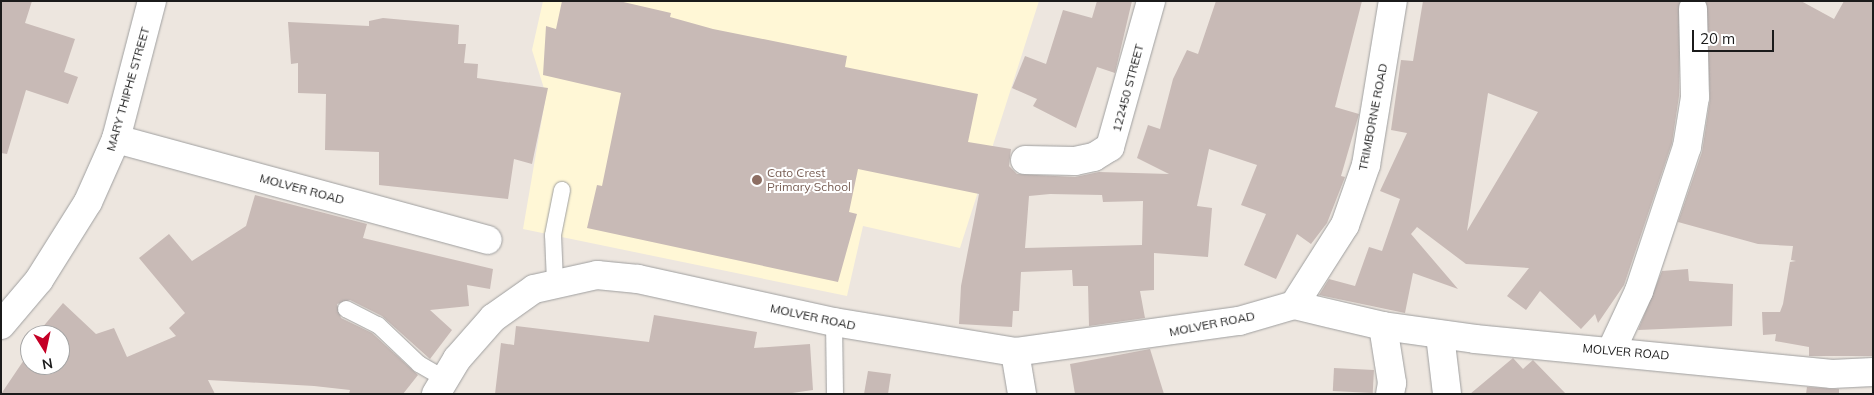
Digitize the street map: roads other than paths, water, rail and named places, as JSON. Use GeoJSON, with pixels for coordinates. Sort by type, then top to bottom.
{"type":"FeatureCollection","features":[{"type":"Feature","properties":{"kind":"street","name":"MARY THIPHE STREET"},"geometry":{"type":"LineString","coordinates":[[1,325],[65,243],[116,138],[152,1]]}},
{"type":"Feature","properties":{"kind":"street","name":"122450 STREET"},"geometry":{"type":"LineString","coordinates":[[1025,160],[1075,161],[1094,157],[1110,148],[1151,1]]}},
{"type":"Feature","properties":{"kind":"street","name":"TRIMBORNE ROAD"},"geometry":{"type":"LineString","coordinates":[[1294,305],[1345,225],[1366,165],[1393,1]]}},
{"type":"Feature","properties":{"kind":"street"},"geometry":{"type":"LineString","coordinates":[[1612,349],[1640,291],[1687,147],[1695,98],[1693,9]]}},
{"type":"Feature","properties":{"kind":"street","name":"MOLVER ROAD"},"geometry":{"type":"LineString","coordinates":[[116,138],[487,240]]}},
{"type":"Feature","properties":{"kind":"street","name":"MOLVER ROAD"},"geometry":{"type":"LineString","coordinates":[[440,386],[494,318],[534,290],[555,282],[597,275],[638,279],[834,322],[1014,352],[1239,321],[1294,305],[1383,326],[1440,334],[1612,349],[1832,374],[1873,372]]}},
{"type":"Feature","properties":{"kind":"street"},"geometry":{"type":"LineString","coordinates":[[1383,326],[1392,384],[1390,394]]}},
{"type":"Feature","properties":{"kind":"street"},"geometry":{"type":"LineString","coordinates":[[1440,334],[1447,394]]}},
{"type":"Feature","properties":{"kind":"street"},"geometry":{"type":"LineString","coordinates":[[1014,352],[1022,394]]}},
{"type":"Feature","properties":{"kind":"lane"},"geometry":{"type":"LineString","coordinates":[[555,282],[553,235],[562,190]]}},
{"type":"Feature","properties":{"kind":"lane"},"geometry":{"type":"LineString","coordinates":[[346,309],[378,325],[440,386]]}},
{"type":"Feature","properties":{"kind":"lane"},"geometry":{"type":"LineString","coordinates":[[834,322],[835,394]]}},
{"type":"Feature","properties":{"kind":"place","name":"Cato Crest Primary School"},"geometry":{"type":"Point","coordinates":[757,180]}}]}
